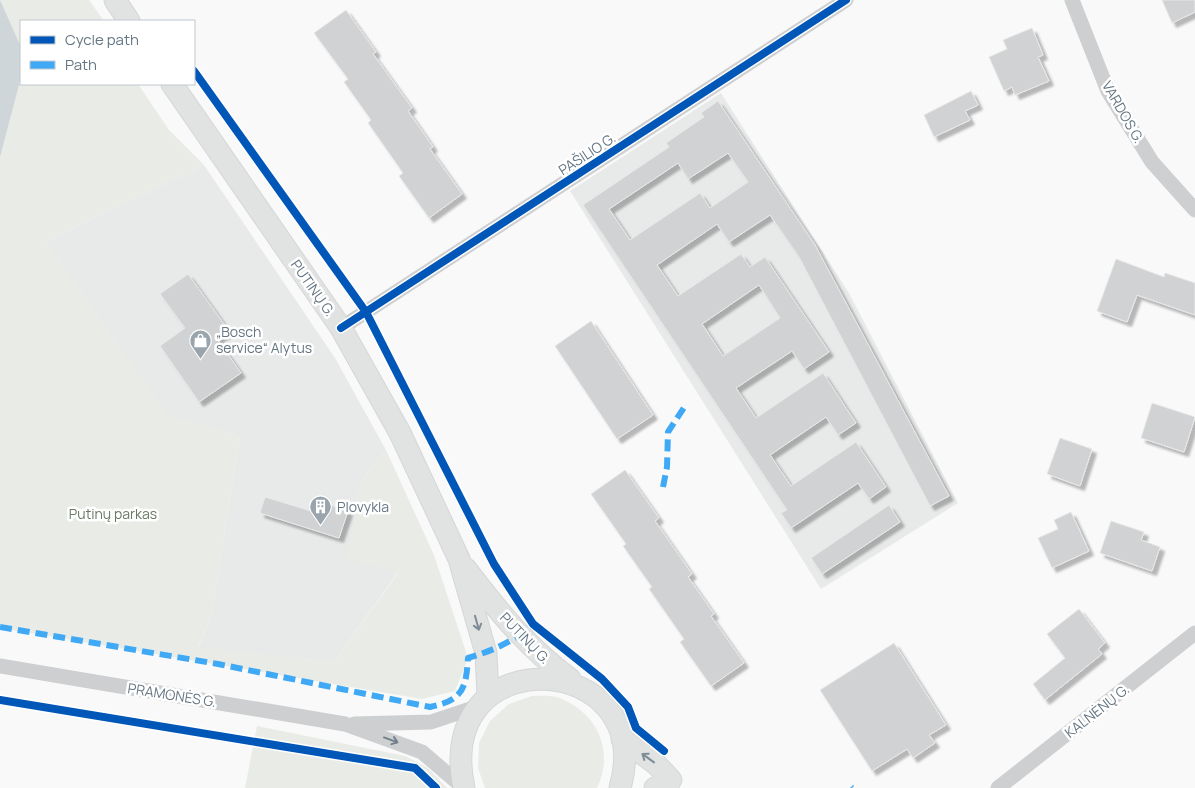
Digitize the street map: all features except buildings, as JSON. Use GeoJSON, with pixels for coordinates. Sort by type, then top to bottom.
{"type":"FeatureCollection","features":[{"type":"Feature","properties":{"kind":"main road"},"geometry":{"type":"LineString","coordinates":[[115,0],[128,20]]}},
{"type":"Feature","properties":{"kind":"main road","name":"PUTINŲ G."},"geometry":{"type":"LineString","coordinates":[[173,85],[341,328],[400,433],[459,559],[486,653],[484,702]]}},
{"type":"Feature","properties":{"kind":"main road","name":"PUTINŲ G."},"geometry":{"type":"LineString","coordinates":[[459,559],[504,620],[546,661],[594,696],[606,708],[616,723],[622,740]]}},
{"type":"Feature","properties":{"kind":"main road"},"geometry":{"type":"LineString","coordinates":[[464,788],[460,767],[461,745],[467,725],[484,702],[516,682],[532,678],[564,680],[579,686]]}},
{"type":"Feature","properties":{"kind":"main road"},"geometry":{"type":"LineString","coordinates":[[620,788],[625,757],[622,740]]}},
{"type":"Feature","properties":{"kind":"main road"},"geometry":{"type":"LineString","coordinates":[[622,740],[656,764],[671,780],[655,788]]}},
{"type":"Feature","properties":{"kind":"street","name":"PAŠILIO G."},"geometry":{"type":"LineString","coordinates":[[341,328],[846,0]]}},
{"type":"Feature","properties":{"kind":"street","name":"VARDOS G."},"geometry":{"type":"LineString","coordinates":[[1072,0],[1108,91],[1152,162],[1195,210]]}},
{"type":"Feature","properties":{"kind":"street","name":"KALNĖNŲ G."},"geometry":{"type":"LineString","coordinates":[[998,788],[1195,633]]}},
{"type":"Feature","properties":{"kind":"street","name":"PRAMONĖS G."},"geometry":{"type":"LineString","coordinates":[[0,666],[345,724]]}},
{"type":"Feature","properties":{"kind":"street"},"geometry":{"type":"LineString","coordinates":[[345,724],[431,722],[484,702]]}},
{"type":"Feature","properties":{"kind":"street"},"geometry":{"type":"LineString","coordinates":[[345,724],[422,752],[464,788]]}},
{"type":"Feature","properties":{"kind":"shaded area"},"geometry":{"type":"Polygon","coordinates":[[[0,0],[20,45],[20,81],[0,157],[0,0]]]}},
{"type":"Feature","properties":{"kind":"shaded area"},"geometry":{"type":"Polygon","coordinates":[[[721,93],[849,293],[958,503],[821,589],[570,191],[721,93]]]}},
{"type":"Feature","properties":{"kind":"shaded area"},"geometry":{"type":"Polygon","coordinates":[[[204,165],[335,358],[386,450],[360,482],[398,572],[334,662],[198,648],[211,617],[240,436],[168,416],[45,242],[204,165]]]}},
{"type":"Feature","properties":{"kind":"green space","name":"Putinų parkas"},"geometry":{"type":"Polygon","coordinates":[[[0,0],[89,0],[103,20],[20,20],[20,85],[139,85],[169,130],[204,165],[45,242],[168,415],[240,436],[211,617],[198,647],[334,662],[398,573],[347,558],[360,482],[386,450],[434,555],[468,658],[455,691],[422,699],[0,628],[0,0]]]}},
{"type":"Feature","properties":{"kind":"green space"},"geometry":{"type":"Polygon","coordinates":[[[532,696],[559,698],[572,704],[584,713],[592,723],[599,734],[604,760],[597,788],[485,788],[478,768],[479,743],[490,721],[509,704],[532,696]]]}},
{"type":"Feature","properties":{"kind":"green space"},"geometry":{"type":"Polygon","coordinates":[[[257,726],[405,756],[428,768],[447,788],[245,788],[257,726]]]}},
{"type":"Feature","properties":{"kind":"marked path"},"geometry":{"type":"LineString","coordinates":[[663,487],[667,467],[668,432],[685,406]]}},
{"type":"Feature","properties":{"kind":"marked path"},"geometry":{"type":"LineString","coordinates":[[0,627],[218,664],[430,707],[450,701],[461,691],[466,678],[468,658],[503,645],[519,636],[533,624]]}},
{"type":"Feature","properties":{"kind":"cycle path"},"geometry":{"type":"LineString","coordinates":[[341,328],[846,0]]}},
{"type":"Feature","properties":{"kind":"cycle path"},"geometry":{"type":"LineString","coordinates":[[195,72],[366,312],[494,564],[533,624],[602,679],[628,707],[636,728],[664,751]]}},
{"type":"Feature","properties":{"kind":"cycle path"},"geometry":{"type":"LineString","coordinates":[[0,700],[415,768],[436,788]]}},
{"type":"Feature","properties":{"kind":"place","name":"„Bosch service“ Alytus"},"geometry":{"type":"Point","coordinates":[200,359]}},
{"type":"Feature","properties":{"kind":"place","name":"Plovykla"},"geometry":{"type":"Point","coordinates":[321,526]}}]}
